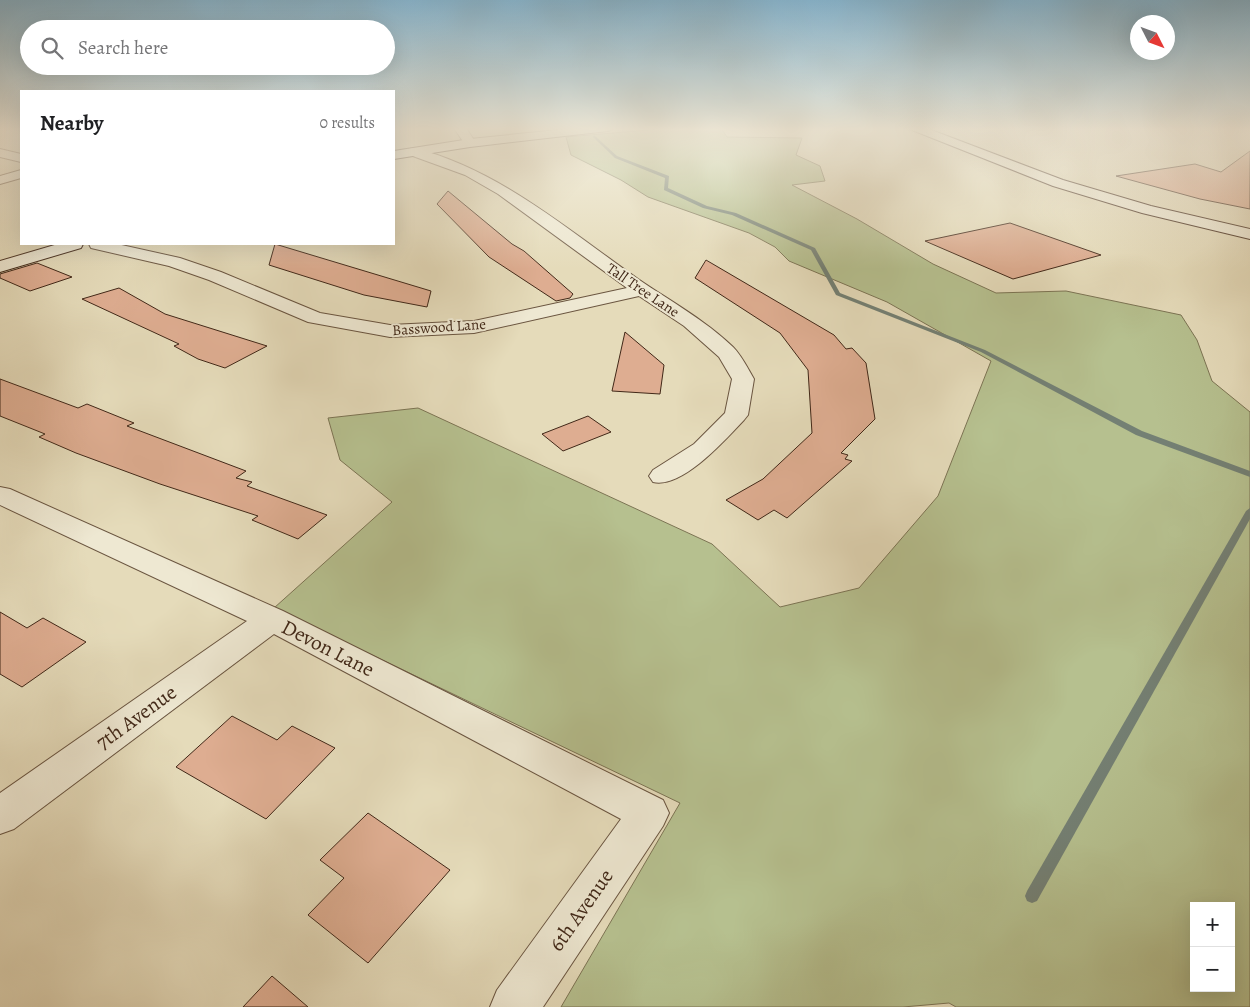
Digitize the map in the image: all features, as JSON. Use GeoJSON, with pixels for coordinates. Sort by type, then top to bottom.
{"type":"FeatureCollection","features":[{"type":"Feature","properties":{"kind":"street"},"geometry":{"type":"LineString","coordinates":[[0,180],[18,175]]}},
{"type":"Feature","properties":{"kind":"street","name":"Tall Tree Lane"},"geometry":{"type":"LineString","coordinates":[[475,175],[503,191],[642,290],[691,322],[727,353],[743,379],[736,415],[703,449],[662,476]]}},
{"type":"Feature","properties":{"kind":"street"},"geometry":{"type":"LineString","coordinates":[[1037,175],[1147,210],[1250,234]]}},
{"type":"Feature","properties":{"kind":"street"},"geometry":{"type":"LineString","coordinates":[[0,267],[72,245]]}},
{"type":"Feature","properties":{"kind":"street","name":"Basswood Lane"},"geometry":{"type":"LineString","coordinates":[[101,245],[174,262],[215,276],[315,318],[390,331],[474,327],[642,290]]}},
{"type":"Feature","properties":{"kind":"street","name":"Devon Lane"},"geometry":{"type":"LineString","coordinates":[[0,495],[272,619],[649,813]]}},
{"type":"Feature","properties":{"kind":"street","name":"7th Avenue"},"geometry":{"type":"LineString","coordinates":[[0,816],[272,619]]}},
{"type":"Feature","properties":{"kind":"street","name":"6th Avenue"},"geometry":{"type":"LineString","coordinates":[[514,1007],[649,813]]}},
{"type":"Feature","properties":{"kind":"green space"},"geometry":{"type":"Polygon","coordinates":[[[611,175],[823,175],[825,181],[792,185],[857,219],[933,264],[996,293],[1066,291],[1181,315],[1197,340],[1212,381],[1250,412],[1250,1007],[956,1007],[949,1003],[903,1007],[561,1007],[680,803],[274,608],[392,502],[340,460],[328,418],[418,408],[712,544],[780,607],[859,588],[938,496],[991,361],[887,302],[789,261],[775,247],[749,233],[648,197],[611,175]]]}},
{"type":"Feature","properties":{"kind":"building"},"geometry":{"type":"Polygon","coordinates":[[[1250,175],[1250,209],[1200,199],[1116,176],[1250,175]]]}},
{"type":"Feature","properties":{"kind":"building"},"geometry":{"type":"Polygon","coordinates":[[[448,191],[512,244],[524,251],[573,294],[570,298],[556,301],[489,257],[437,204],[448,191]]]}},
{"type":"Feature","properties":{"kind":"building"},"geometry":{"type":"Polygon","coordinates":[[[1010,223],[1101,255],[1013,279],[925,241],[1010,223]]]}},
{"type":"Feature","properties":{"kind":"building"},"geometry":{"type":"Polygon","coordinates":[[[275,245],[278,245],[431,291],[427,307],[364,295],[269,265],[275,245]]]}},
{"type":"Feature","properties":{"kind":"building"},"geometry":{"type":"Polygon","coordinates":[[[706,260],[834,335],[846,349],[852,348],[866,363],[875,419],[841,453],[848,455],[845,459],[852,461],[787,518],[774,510],[758,520],[726,500],[763,479],[812,433],[808,370],[780,333],[695,278],[706,260]]]}},
{"type":"Feature","properties":{"kind":"building"},"geometry":{"type":"Polygon","coordinates":[[[37,263],[72,277],[30,291],[0,278],[0,274],[37,263]]]}},
{"type":"Feature","properties":{"kind":"building"},"geometry":{"type":"Polygon","coordinates":[[[119,288],[165,314],[267,346],[225,368],[198,359],[174,346],[179,344],[82,299],[119,288]]]}},
{"type":"Feature","properties":{"kind":"building"},"geometry":{"type":"Polygon","coordinates":[[[625,332],[664,365],[660,394],[612,391],[625,332]]]}},
{"type":"Feature","properties":{"kind":"building"},"geometry":{"type":"Polygon","coordinates":[[[0,379],[78,408],[87,404],[134,423],[127,426],[246,471],[236,478],[252,482],[247,486],[327,515],[298,539],[252,520],[258,516],[160,484],[76,453],[39,437],[45,434],[0,416],[0,379]]]}},
{"type":"Feature","properties":{"kind":"building"},"geometry":{"type":"Polygon","coordinates":[[[588,416],[611,432],[563,451],[542,434],[588,416]]]}},
{"type":"Feature","properties":{"kind":"building"},"geometry":{"type":"Polygon","coordinates":[[[0,612],[27,628],[43,618],[86,642],[22,687],[0,674],[0,612]]]}},
{"type":"Feature","properties":{"kind":"building"},"geometry":{"type":"Polygon","coordinates":[[[232,716],[277,740],[292,726],[335,748],[266,819],[176,767],[232,716]]]}},
{"type":"Feature","properties":{"kind":"building"},"geometry":{"type":"Polygon","coordinates":[[[368,813],[450,870],[368,963],[308,915],[344,878],[320,860],[368,813]]]}},
{"type":"Feature","properties":{"kind":"building"},"geometry":{"type":"Polygon","coordinates":[[[272,976],[308,1007],[243,1007],[272,976]]]}},
{"type":"Feature","properties":{"kind":"waterway"},"geometry":{"type":"LineString","coordinates":[[662,175],[667,177],[666,189],[705,207],[734,214],[813,249],[838,294],[983,351],[1139,433],[1250,474]]}},
{"type":"Feature","properties":{"kind":"waterway"},"geometry":{"type":"LineString","coordinates":[[1032,896],[1250,511]]}}]}
